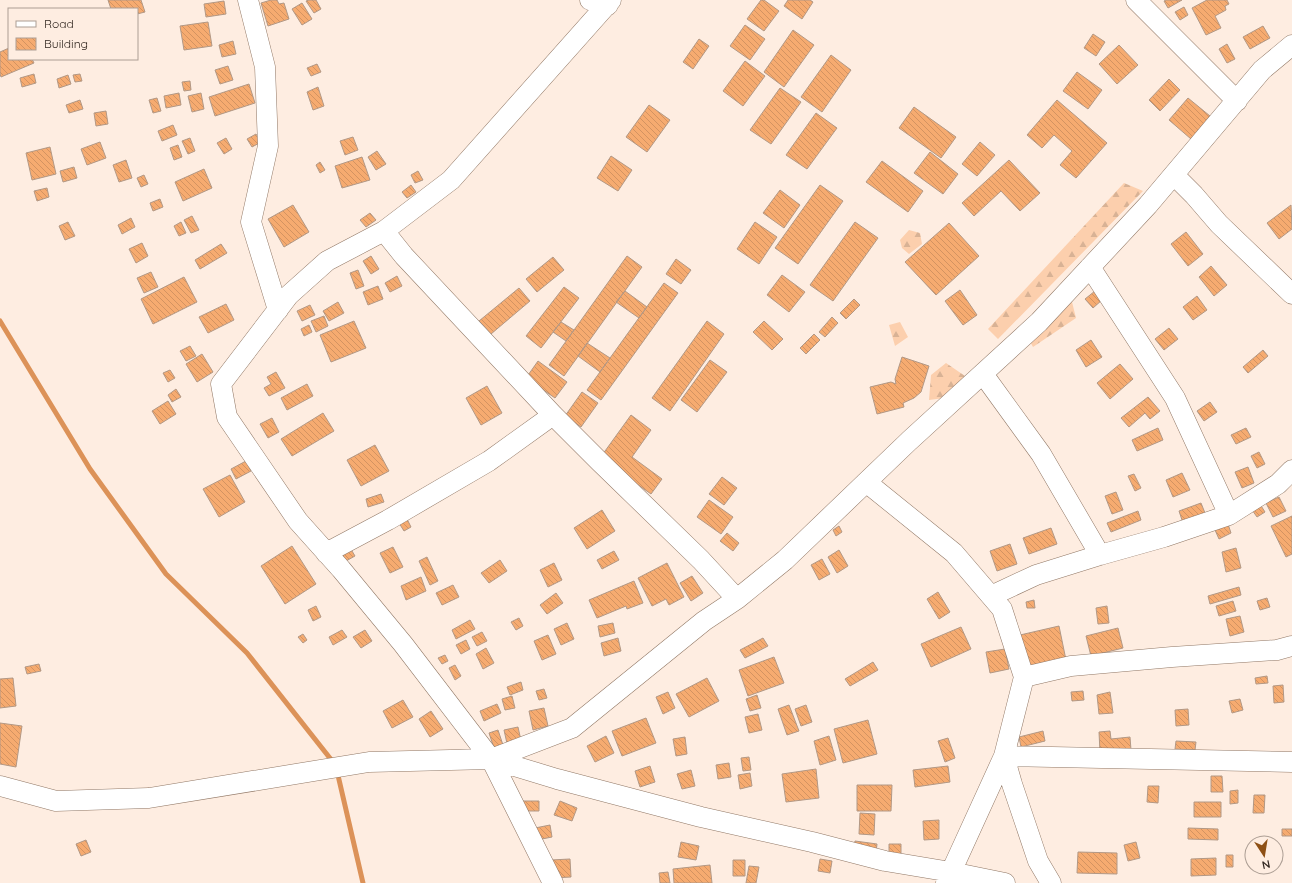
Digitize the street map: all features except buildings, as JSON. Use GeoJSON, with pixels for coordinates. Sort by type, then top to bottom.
{"type":"FeatureCollection","features":[{"type":"Feature","properties":{"kind":"street"},"geometry":{"type":"LineString","coordinates":[[248,0],[265,67],[268,146],[251,222],[278,310]]}},
{"type":"Feature","properties":{"kind":"street"},"geometry":{"type":"LineString","coordinates":[[1136,0],[1237,101]]}},
{"type":"Feature","properties":{"kind":"street"},"geometry":{"type":"LineString","coordinates":[[553,883],[491,759],[403,644],[298,521],[227,417],[221,384],[289,295],[327,261],[384,231],[451,180],[604,1]]}},
{"type":"Feature","properties":{"kind":"street"},"geometry":{"type":"LineString","coordinates":[[491,759],[572,728],[704,621],[737,600],[785,560],[866,482],[1039,322],[1148,205],[1262,70],[1292,45]]}},
{"type":"Feature","properties":{"kind":"street"},"geometry":{"type":"LineString","coordinates":[[1174,174],[1219,224],[1292,294]]}},
{"type":"Feature","properties":{"kind":"street"},"geometry":{"type":"LineString","coordinates":[[384,231],[404,256],[553,415],[701,560],[737,600]]}},
{"type":"Feature","properties":{"kind":"street"},"geometry":{"type":"LineString","coordinates":[[1090,267],[1175,398],[1229,515]]}},
{"type":"Feature","properties":{"kind":"street"},"geometry":{"type":"LineString","coordinates":[[982,374],[1041,454],[1100,555]]}},
{"type":"Feature","properties":{"kind":"street"},"geometry":{"type":"LineString","coordinates":[[326,553],[388,520],[489,461],[553,415]]}},
{"type":"Feature","properties":{"kind":"street"},"geometry":{"type":"LineString","coordinates":[[991,596],[1036,575],[1164,537],[1229,515],[1278,484],[1292,470]]}},
{"type":"Feature","properties":{"kind":"street"},"geometry":{"type":"LineString","coordinates":[[866,482],[954,553],[1002,609],[1024,677],[1004,756],[948,878]]}},
{"type":"Feature","properties":{"kind":"street"},"geometry":{"type":"LineString","coordinates":[[1024,677],[1070,666],[1277,650],[1292,646]]}},
{"type":"Feature","properties":{"kind":"street"},"geometry":{"type":"LineString","coordinates":[[1004,756],[1292,762]]}},
{"type":"Feature","properties":{"kind":"street"},"geometry":{"type":"LineString","coordinates":[[1004,756],[1038,861],[1051,883]]}},
{"type":"Feature","properties":{"kind":"street"},"geometry":{"type":"LineString","coordinates":[[0,786],[56,801],[149,798],[369,762],[491,759],[701,817],[812,842],[948,878],[1005,883]]}},
{"type":"Feature","properties":{"kind":"green space"},"geometry":{"type":"Polygon","coordinates":[[[1124,183],[1143,191],[998,339],[988,329],[1124,183]]]}},
{"type":"Feature","properties":{"kind":"green space"},"geometry":{"type":"Polygon","coordinates":[[[909,230],[920,233],[922,244],[909,254],[902,248],[900,240],[909,230]]]}},
{"type":"Feature","properties":{"kind":"green space"},"geometry":{"type":"Polygon","coordinates":[[[1072,302],[1076,318],[1033,347],[1028,338],[1072,302]]]}},
{"type":"Feature","properties":{"kind":"green space"},"geometry":{"type":"Polygon","coordinates":[[[900,322],[908,337],[895,346],[889,325],[900,322]]]}},
{"type":"Feature","properties":{"kind":"green space"},"geometry":{"type":"Polygon","coordinates":[[[946,363],[965,376],[952,397],[929,400],[931,375],[946,363]]]}},
{"type":"Feature","properties":{"kind":"waterway"},"geometry":{"type":"LineString","coordinates":[[0,321],[90,469],[166,574],[247,653],[333,762]]}},
{"type":"Feature","properties":{"kind":"waterway"},"geometry":{"type":"LineString","coordinates":[[337,771],[363,883]]}}]}
